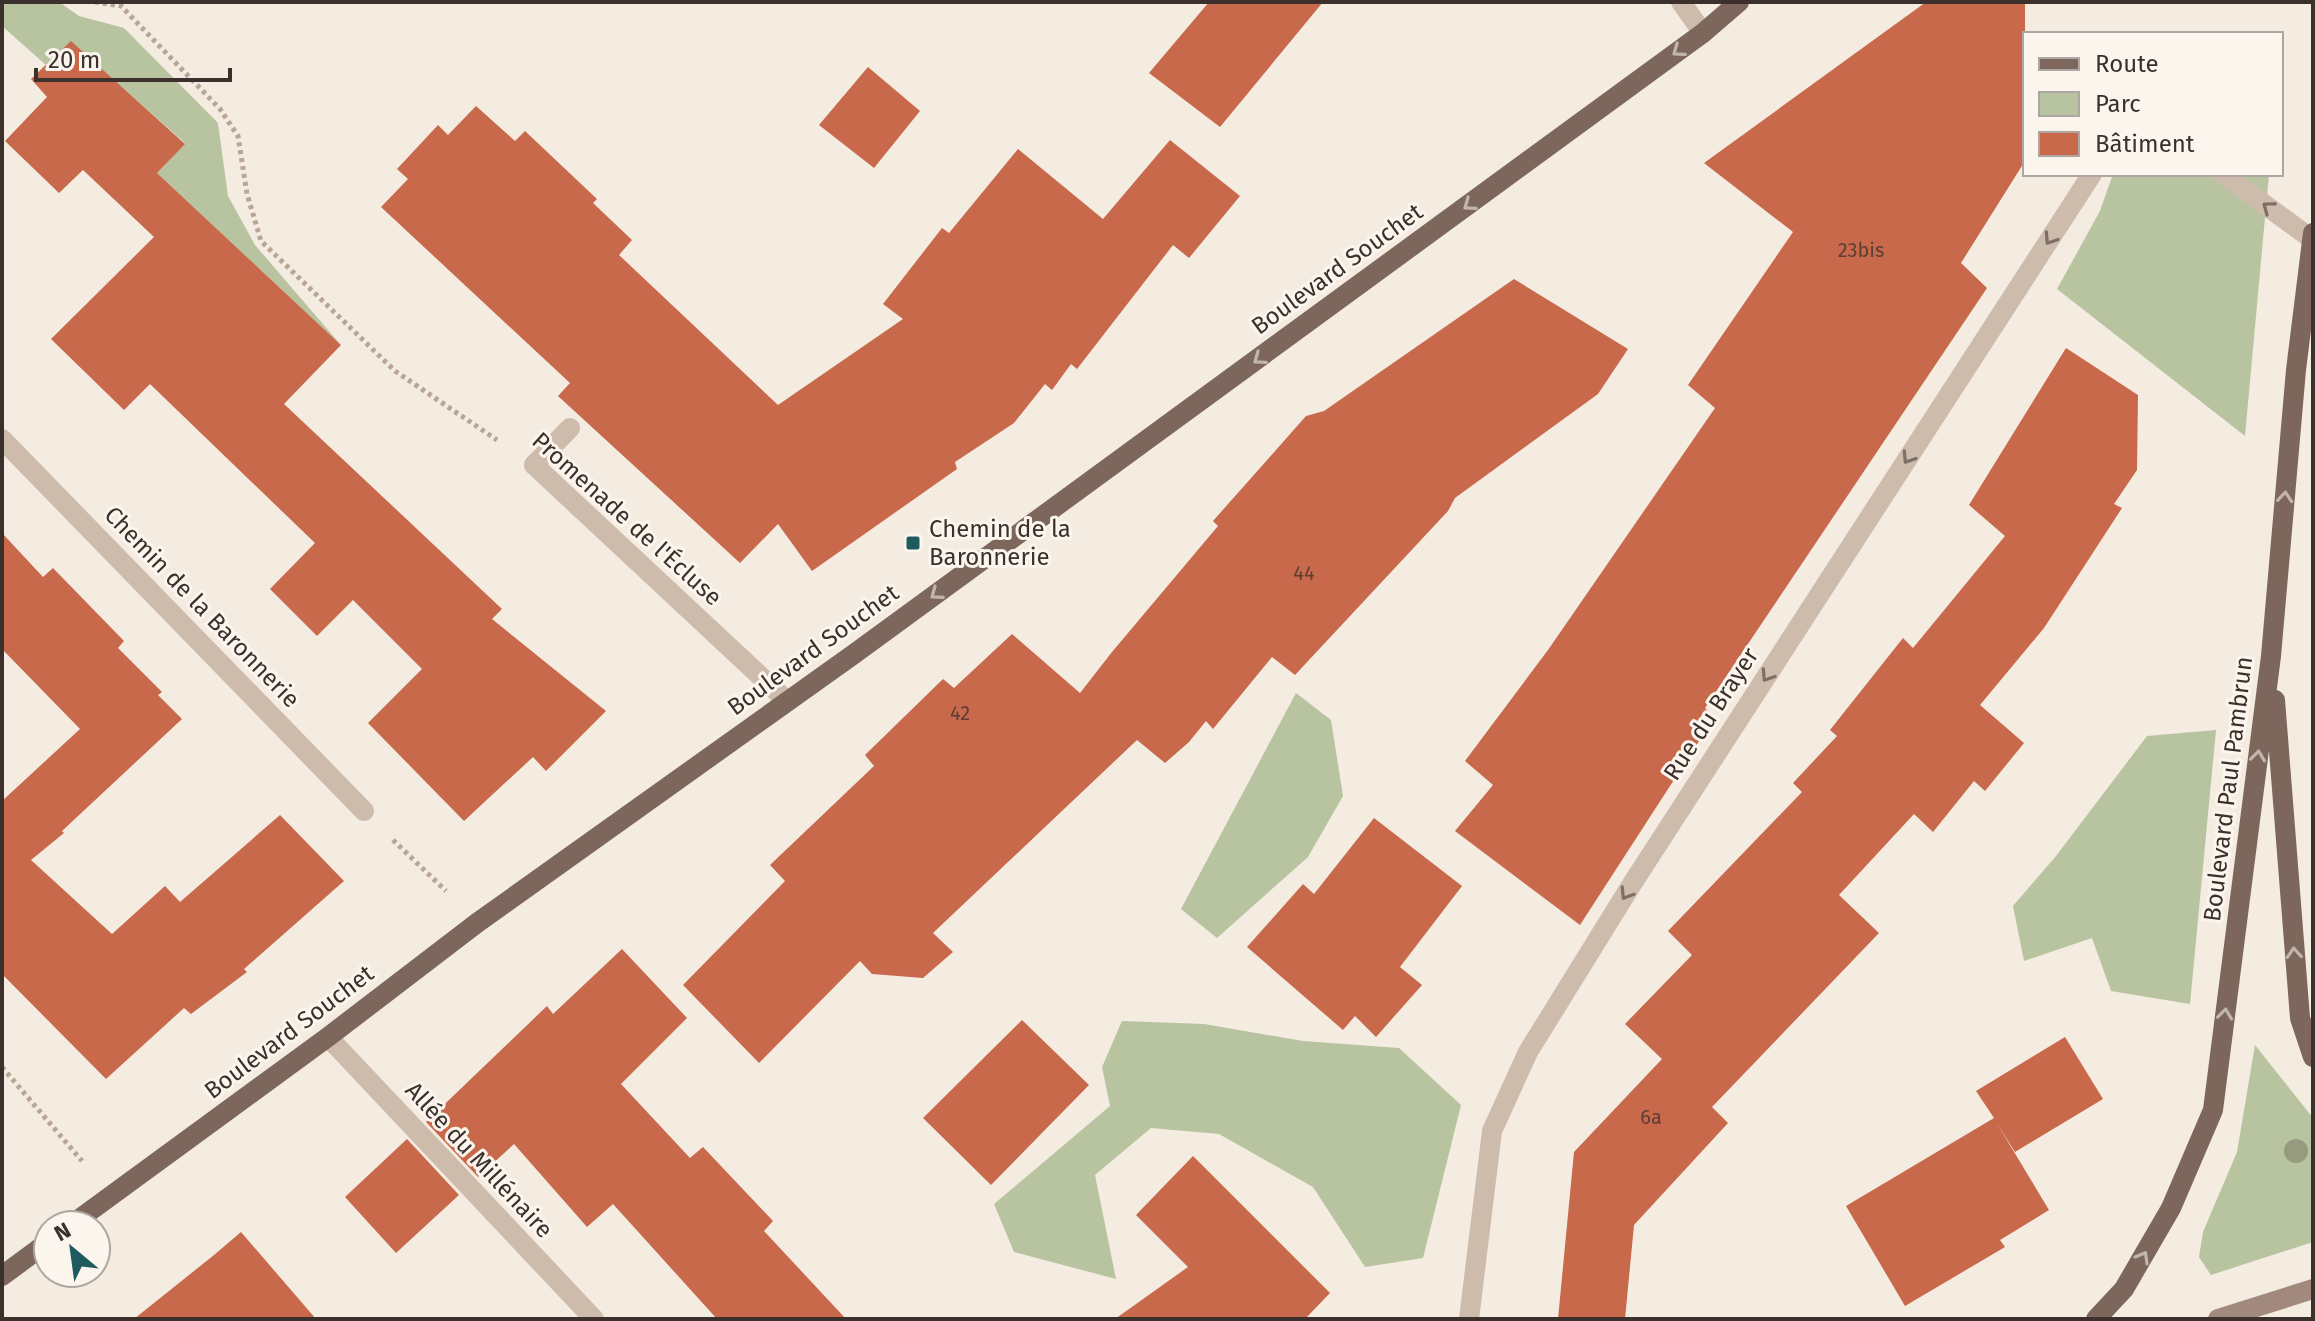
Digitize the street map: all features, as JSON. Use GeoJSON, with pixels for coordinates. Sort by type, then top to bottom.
{"type":"FeatureCollection","features":[{"type":"Feature","properties":{"kind":"main road","name":"Boulevard Souchet"},"geometry":{"type":"LineString","coordinates":[[92,1209],[328,1037],[477,923],[787,701],[1703,33],[1739,2]]}},
{"type":"Feature","properties":{"kind":"main road","name":"Boulevard Paul Pambrun"},"geometry":{"type":"LineString","coordinates":[[2096,1319],[2124,1289],[2171,1208],[2213,1110],[2271,656],[2296,370],[2313,233]]}},
{"type":"Feature","properties":{"kind":"main road"},"geometry":{"type":"LineString","coordinates":[[2271,656],[2300,1018],[2313,1057]]}},
{"type":"Feature","properties":{"kind":"main road"},"geometry":{"type":"LineString","coordinates":[[2,1276],[32,1254]]}},
{"type":"Feature","properties":{"kind":"street"},"geometry":{"type":"LineString","coordinates":[[1681,2],[1703,33]]}},
{"type":"Feature","properties":{"kind":"street","name":"Rue du Brayer"},"geometry":{"type":"LineString","coordinates":[[1469,1319],[1492,1131],[1528,1052],[1641,870],[2091,176]]}},
{"type":"Feature","properties":{"kind":"street"},"geometry":{"type":"LineString","coordinates":[[2226,176],[2313,240]]}},
{"type":"Feature","properties":{"kind":"street"},"geometry":{"type":"LineString","coordinates":[[534,465],[570,428]]}},
{"type":"Feature","properties":{"kind":"street","name":"Chemin de la Baronnerie"},"geometry":{"type":"LineString","coordinates":[[2,439],[364,811]]}},
{"type":"Feature","properties":{"kind":"street","name":"Promenade de l'Écluse"},"geometry":{"type":"LineString","coordinates":[[534,465],[787,701]]}},
{"type":"Feature","properties":{"kind":"street","name":"Allée du Millénaire"},"geometry":{"type":"LineString","coordinates":[[328,1037],[594,1319]]}},
{"type":"Feature","properties":{"kind":"street"},"geometry":{"type":"LineString","coordinates":[[2218,1319],[2313,1289]]}},
{"type":"Feature","properties":{"kind":"path","name":"Promenade de l'Écluse"},"geometry":{"type":"LineString","coordinates":[[95,2],[121,6],[220,109],[238,136],[247,194],[261,241],[395,371],[534,465]]}},
{"type":"Feature","properties":{"kind":"path"},"geometry":{"type":"LineString","coordinates":[[364,811],[477,923]]}},
{"type":"Feature","properties":{"kind":"path"},"geometry":{"type":"LineString","coordinates":[[2,1067],[111,1195]]}},
{"type":"Feature","properties":{"kind":"green space"},"geometry":{"type":"Polygon","coordinates":[[[2,2],[59,2],[79,16],[124,28],[218,123],[228,196],[255,245],[341,345],[157,173],[185,143],[71,42],[46,65],[2,26],[2,2]]]}},
{"type":"Feature","properties":{"kind":"green space"},"geometry":{"type":"Polygon","coordinates":[[[2112,176],[2269,176],[2245,436],[2057,289],[2100,211],[2112,176]]]}},
{"type":"Feature","properties":{"kind":"green space"},"geometry":{"type":"Polygon","coordinates":[[[1296,693],[1331,720],[1343,796],[1308,857],[1217,938],[1181,909],[1296,693]]]}},
{"type":"Feature","properties":{"kind":"green space"},"geometry":{"type":"Polygon","coordinates":[[[2216,730],[2190,1004],[2111,991],[2092,938],[2024,961],[2013,906],[2056,856],[2147,736],[2216,730]]]}},
{"type":"Feature","properties":{"kind":"green space"},"geometry":{"type":"Polygon","coordinates":[[[1122,1021],[1204,1024],[1303,1041],[1399,1048],[1461,1105],[1423,1258],[1365,1267],[1313,1187],[1219,1134],[1151,1128],[1095,1175],[1116,1279],[1014,1252],[994,1204],[1110,1106],[1102,1067],[1122,1021]]]}},
{"type":"Feature","properties":{"kind":"green space"},"geometry":{"type":"Polygon","coordinates":[[[2255,1045],[2313,1118],[2313,1242],[2211,1275],[2199,1257],[2203,1232],[2237,1152],[2255,1045]]]}},
{"type":"Feature","properties":{"kind":"building"},"geometry":{"type":"Polygon","coordinates":[[[1209,2],[1323,2],[1220,127],[1149,73],[1209,2]]]}},
{"type":"Feature","properties":{"kind":"building"},"geometry":{"type":"Polygon","coordinates":[[[1926,2],[2025,2],[2023,164],[1961,263],[1987,288],[1705,708],[1714,718],[1580,925],[1455,831],[1493,785],[1465,761],[1548,650],[1715,408],[1688,385],[1793,232],[1704,163],[1926,2]]]}},
{"type":"Feature","properties":{"kind":"building"},"geometry":{"type":"Polygon","coordinates":[[[71,41],[185,144],[157,173],[341,345],[284,404],[502,609],[492,619],[606,711],[546,771],[533,757],[464,821],[368,723],[422,669],[353,600],[317,636],[270,589],[315,543],[150,384],[124,410],[51,339],[154,237],[83,170],[59,193],[5,141],[47,97],[31,79],[71,41]]]}},
{"type":"Feature","properties":{"kind":"building"},"geometry":{"type":"Polygon","coordinates":[[[868,67],[920,111],[874,168],[819,125],[868,67]]]}},
{"type":"Feature","properties":{"kind":"building"},"geometry":{"type":"Polygon","coordinates":[[[476,106],[515,141],[525,131],[597,199],[593,203],[632,240],[619,255],[778,405],[903,319],[883,304],[942,228],[949,233],[1018,149],[1103,219],[1170,140],[1240,196],[1189,258],[1173,245],[1077,369],[1071,364],[1052,390],[1045,384],[1014,423],[955,462],[957,469],[812,571],[778,524],[740,563],[558,396],[570,383],[381,207],[408,179],[397,169],[438,125],[448,135],[476,106]]]}},
{"type":"Feature","properties":{"kind":"building"},"geometry":{"type":"Polygon","coordinates":[[[1514,279],[1628,349],[1598,394],[1455,498],[1448,511],[1295,675],[1272,657],[1213,729],[1206,721],[1189,742],[1165,763],[1137,740],[933,933],[953,952],[923,978],[872,974],[860,961],[759,1063],[683,985],[785,881],[770,865],[874,766],[865,755],[943,679],[954,688],[1012,634],[1080,693],[1218,526],[1213,521],[1306,416],[1324,411],[1514,279]]]}},
{"type":"Feature","properties":{"kind":"building"},"geometry":{"type":"Polygon","coordinates":[[[2066,348],[2138,395],[2137,470],[2114,504],[2122,508],[2044,628],[1980,705],[2024,743],[1985,791],[1974,781],[1933,832],[1914,814],[1839,895],[1879,933],[1712,1107],[1728,1123],[1634,1225],[1625,1319],[1558,1319],[1574,1152],[1662,1059],[1625,1024],[1692,955],[1668,931],[1802,792],[1793,783],[1837,736],[1830,730],[1903,638],[1913,648],[2005,536],[1969,505],[2066,348]]]}},
{"type":"Feature","properties":{"kind":"building"},"geometry":{"type":"Polygon","coordinates":[[[2,533],[43,577],[53,568],[124,641],[118,648],[162,692],[158,695],[182,719],[62,831],[64,833],[31,860],[112,934],[165,886],[180,902],[280,815],[344,881],[244,969],[247,972],[191,1014],[184,1008],[106,1079],[2,974],[2,801],[80,729],[2,649],[2,533]]]}},
{"type":"Feature","properties":{"kind":"building"},"geometry":{"type":"Polygon","coordinates":[[[1374,818],[1462,886],[1400,967],[1422,985],[1376,1037],[1355,1016],[1343,1030],[1247,947],[1303,884],[1314,894],[1374,818]]]}},
{"type":"Feature","properties":{"kind":"building"},"geometry":{"type":"Polygon","coordinates":[[[622,949],[687,1018],[621,1084],[690,1158],[703,1147],[773,1221],[764,1231],[846,1319],[717,1319],[613,1204],[587,1227],[514,1144],[478,1177],[426,1122],[547,1006],[553,1014],[622,949]]]}},
{"type":"Feature","properties":{"kind":"building"},"geometry":{"type":"Polygon","coordinates":[[[1022,1020],[1089,1085],[991,1185],[923,1118],[1022,1020]]]}},
{"type":"Feature","properties":{"kind":"building"},"geometry":{"type":"Polygon","coordinates":[[[2065,1037],[2103,1099],[2015,1152],[1996,1122],[2049,1210],[2000,1240],[2005,1247],[1905,1306],[1846,1206],[1994,1118],[1976,1091],[2065,1037]]]}},
{"type":"Feature","properties":{"kind":"building"},"geometry":{"type":"Polygon","coordinates":[[[407,1139],[459,1195],[396,1253],[345,1197],[407,1139]]]}},
{"type":"Feature","properties":{"kind":"building"},"geometry":{"type":"Polygon","coordinates":[[[1193,1156],[1330,1293],[1305,1319],[1115,1319],[1188,1267],[1136,1215],[1193,1156]]]}},
{"type":"Feature","properties":{"kind":"building"},"geometry":{"type":"Polygon","coordinates":[[[241,1232],[316,1319],[134,1319],[214,1255],[241,1232]]]}},
{"type":"Feature","properties":{"kind":"place","name":"Chemin de la Baronnerie"},"geometry":{"type":"Point","coordinates":[913,543]}}]}
